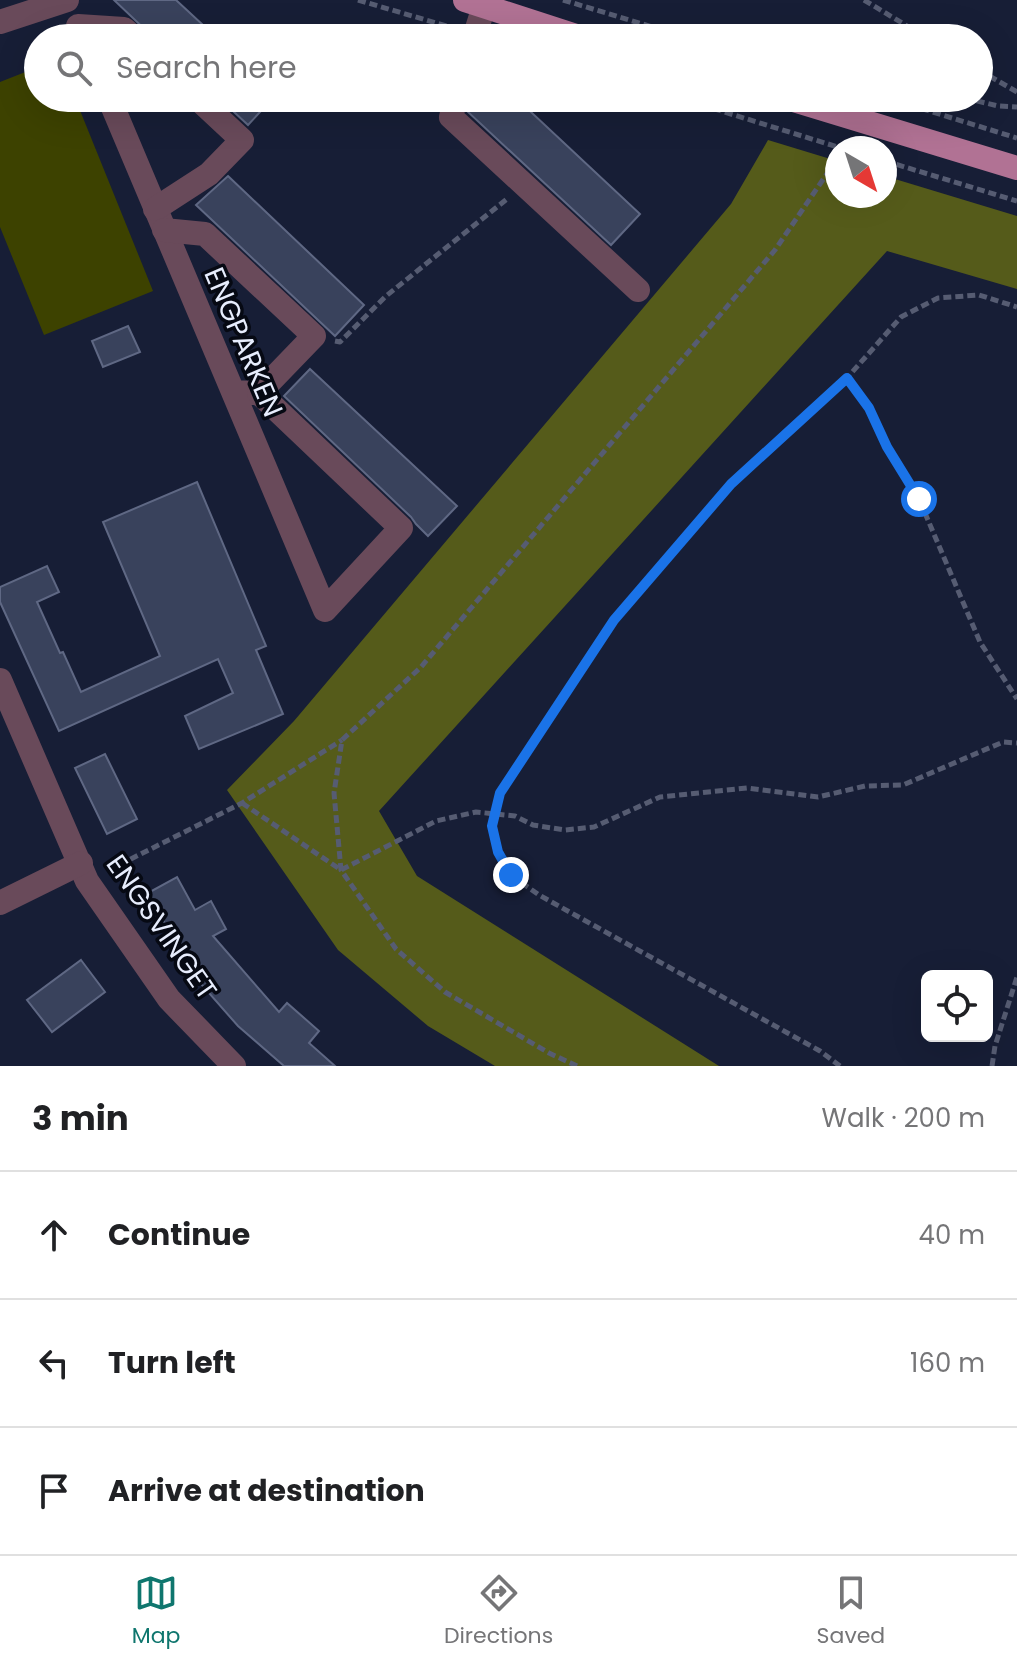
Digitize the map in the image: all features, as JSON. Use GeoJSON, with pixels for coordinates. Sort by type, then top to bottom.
{"type":"FeatureCollection","features":[{"type":"Feature","properties":{"kind":"main road"},"geometry":{"type":"LineString","coordinates":[[474,3],[539,24]]}},
{"type":"Feature","properties":{"kind":"main road"},"geometry":{"type":"LineString","coordinates":[[833,112],[1017,168]]}},
{"type":"Feature","properties":{"kind":"street"},"geometry":{"type":"LineString","coordinates":[[0,22],[67,0],[78,24]]}},
{"type":"Feature","properties":{"kind":"street"},"geometry":{"type":"LineString","coordinates":[[474,3],[474,24]]}},
{"type":"Feature","properties":{"kind":"street","name":"ENGPARKEN"},"geometry":{"type":"LineString","coordinates":[[115,112],[325,610],[401,528],[259,393]]}},
{"type":"Feature","properties":{"kind":"street"},"geometry":{"type":"LineString","coordinates":[[212,112],[242,140],[160,220],[205,234],[314,336],[259,393],[233,392]]}},
{"type":"Feature","properties":{"kind":"street"},"geometry":{"type":"LineString","coordinates":[[452,112],[451,117],[638,290]]}},
{"type":"Feature","properties":{"kind":"street","name":"ENGSVINGET"},"geometry":{"type":"LineString","coordinates":[[0,680],[84,872],[169,999],[234,1066]]}},
{"type":"Feature","properties":{"kind":"street"},"geometry":{"type":"LineString","coordinates":[[0,903],[84,872]]}},
{"type":"Feature","properties":{"kind":"path"},"geometry":{"type":"LineString","coordinates":[[358,0],[435,24]]}},
{"type":"Feature","properties":{"kind":"path"},"geometry":{"type":"LineString","coordinates":[[563,0],[643,24]]}},
{"type":"Feature","properties":{"kind":"path"},"geometry":{"type":"LineString","coordinates":[[864,0],[904,24]]}},
{"type":"Feature","properties":{"kind":"path"},"geometry":{"type":"LineString","coordinates":[[993,78],[1017,92]]}},
{"type":"Feature","properties":{"kind":"path"},"geometry":{"type":"LineString","coordinates":[[993,105],[1017,107]]}},
{"type":"Feature","properties":{"kind":"path"},"geometry":{"type":"LineString","coordinates":[[724,112],[825,143]]}},
{"type":"Feature","properties":{"kind":"path"},"geometry":{"type":"LineString","coordinates":[[932,112],[1017,138]]}},
{"type":"Feature","properties":{"kind":"path"},"geometry":{"type":"LineString","coordinates":[[897,165],[1017,201]]}},
{"type":"Feature","properties":{"kind":"path"},"geometry":{"type":"LineString","coordinates":[[84,872],[242,803],[342,740],[421,667],[775,250],[825,177]]}},
{"type":"Feature","properties":{"kind":"path"},"geometry":{"type":"LineString","coordinates":[[314,336],[340,342],[386,296],[524,185]]}},
{"type":"Feature","properties":{"kind":"path"},"geometry":{"type":"LineString","coordinates":[[840,1066],[820,1051],[553,903],[511,875],[498,852],[492,826],[500,793],[614,620],[731,484],[847,378],[901,317],[938,298],[979,295],[1017,307]]}},
{"type":"Feature","properties":{"kind":"path"},"geometry":{"type":"LineString","coordinates":[[847,378],[869,408],[887,447],[919,499],[980,642],[1017,699]]}},
{"type":"Feature","properties":{"kind":"path"},"geometry":{"type":"LineString","coordinates":[[341,870],[334,793],[342,740]]}},
{"type":"Feature","properties":{"kind":"path"},"geometry":{"type":"LineString","coordinates":[[341,870],[436,821],[476,812],[515,816],[533,825],[565,830],[594,827],[660,797],[747,788],[818,797],[865,786],[903,785],[1003,742],[1017,743]]}},
{"type":"Feature","properties":{"kind":"path"},"geometry":{"type":"LineString","coordinates":[[242,803],[341,870],[396,949],[445,992],[577,1066]]}},
{"type":"Feature","properties":{"kind":"path"},"geometry":{"type":"LineString","coordinates":[[992,1066],[995,1046],[1017,977]]}},
{"type":"Feature","properties":{"kind":"green space"},"geometry":{"type":"Polygon","coordinates":[[[24,73],[24,112],[81,112],[153,291],[44,335],[0,227],[0,82],[24,73]]]}},
{"type":"Feature","properties":{"kind":"green space"},"geometry":{"type":"Polygon","coordinates":[[[768,140],[825,157],[825,208],[897,208],[897,180],[1017,216],[1017,289],[887,251],[379,811],[417,876],[719,1066],[495,1066],[428,1026],[338,950],[227,790],[294,721],[731,204],[768,140]]]}},
{"type":"Feature","properties":{"kind":"building"},"geometry":{"type":"Polygon","coordinates":[[[114,0],[176,0],[202,24],[139,24],[114,0]]]}},
{"type":"Feature","properties":{"kind":"building"},"geometry":{"type":"Polygon","coordinates":[[[234,112],[260,112],[248,125],[234,112]]]}},
{"type":"Feature","properties":{"kind":"building"},"geometry":{"type":"Polygon","coordinates":[[[468,112],[531,112],[640,214],[611,245],[468,112]]]}},
{"type":"Feature","properties":{"kind":"building"},"geometry":{"type":"Polygon","coordinates":[[[228,176],[364,305],[335,336],[196,205],[228,176]]]}},
{"type":"Feature","properties":{"kind":"building"},"geometry":{"type":"Polygon","coordinates":[[[128,326],[140,352],[103,367],[92,341],[128,326]]]}},
{"type":"Feature","properties":{"kind":"building"},"geometry":{"type":"Polygon","coordinates":[[[310,369],[457,506],[428,536],[284,396],[310,369]]]}},
{"type":"Feature","properties":{"kind":"building"},"geometry":{"type":"Polygon","coordinates":[[[197,482],[266,646],[256,650],[283,714],[199,749],[185,716],[233,693],[218,659],[59,731],[0,602],[0,587],[47,566],[59,592],[37,602],[81,692],[160,656],[103,522],[197,482]]]}},
{"type":"Feature","properties":{"kind":"building"},"geometry":{"type":"Polygon","coordinates":[[[105,754],[137,819],[107,834],[75,768],[105,754]]]}},
{"type":"Feature","properties":{"kind":"building"},"geometry":{"type":"Polygon","coordinates":[[[177,877],[195,910],[211,901],[226,929],[213,936],[279,1012],[287,1003],[319,1031],[309,1043],[335,1066],[284,1066],[238,1026],[194,976],[148,893],[177,877]]]}},
{"type":"Feature","properties":{"kind":"building"},"geometry":{"type":"Polygon","coordinates":[[[81,960],[105,992],[52,1032],[27,1000],[81,960]]]}},
{"type":"Feature","properties":{"kind":"route"},"geometry":{"type":"LineString","coordinates":[[511,875],[498,852],[492,826],[500,793],[614,620],[731,484],[847,378],[869,408],[887,447],[919,499]]}}]}
